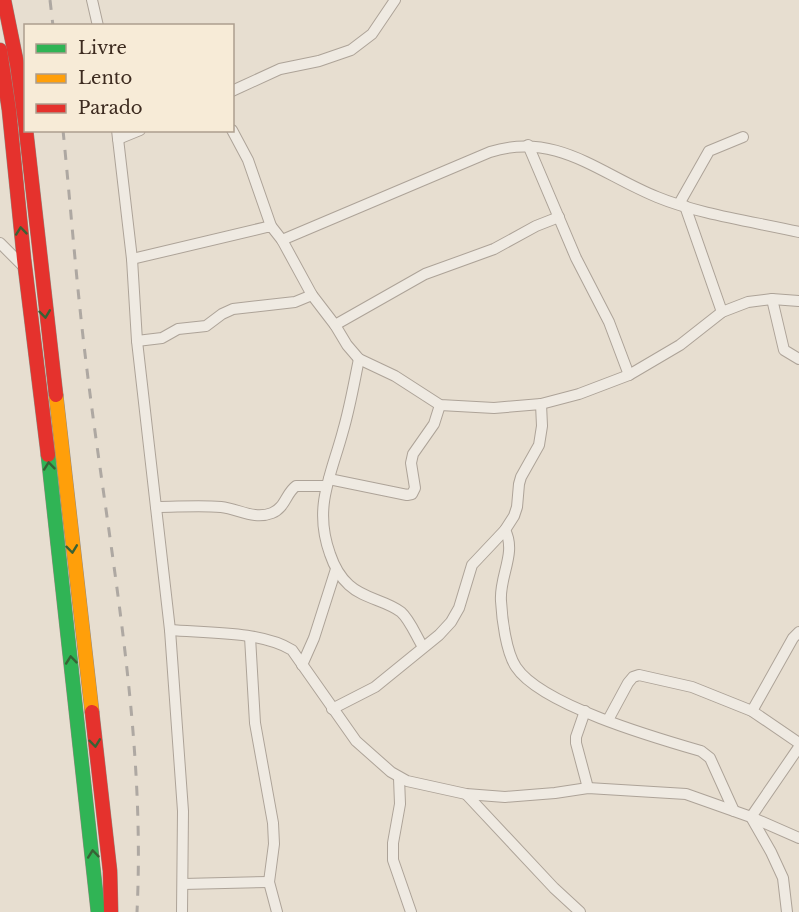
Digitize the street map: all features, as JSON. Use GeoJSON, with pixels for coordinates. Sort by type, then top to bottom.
{"type":"FeatureCollection","features":[{"type":"Feature","properties":{"kind":"highway"},"geometry":{"type":"LineString","coordinates":[[4,0],[12,29],[24,108]]}},
{"type":"Feature","properties":{"kind":"highway"},"geometry":{"type":"LineString","coordinates":[[0,50],[6,83],[24,267],[48,455],[98,912]]}},
{"type":"Feature","properties":{"kind":"highway"},"geometry":{"type":"LineString","coordinates":[[26,132],[110,871],[111,912]]}},
{"type":"Feature","properties":{"kind":"street"},"geometry":{"type":"LineString","coordinates":[[92,0],[98,24]]}},
{"type":"Feature","properties":{"kind":"street"},"geometry":{"type":"LineString","coordinates":[[234,90],[280,69],[319,61],[351,50],[372,34],[395,0]]}},
{"type":"Feature","properties":{"kind":"street"},"geometry":{"type":"LineString","coordinates":[[233,132],[248,160],[271,226],[282,240],[312,295],[335,325],[346,345],[359,359],[395,376],[440,405],[494,408],[541,404],[579,394],[629,375],[680,345],[722,312],[748,302],[772,299],[799,301]]}},
{"type":"Feature","properties":{"kind":"street"},"geometry":{"type":"LineString","coordinates":[[118,135],[132,259],[137,341],[170,630],[183,811],[182,912]]}},
{"type":"Feature","properties":{"kind":"street"},"geometry":{"type":"LineString","coordinates":[[722,312],[682,205],[709,151],[743,137]]}},
{"type":"Feature","properties":{"kind":"street"},"geometry":{"type":"LineString","coordinates":[[282,240],[490,152],[508,146],[528,145],[564,152],[657,197],[799,232]]}},
{"type":"Feature","properties":{"kind":"street"},"geometry":{"type":"LineString","coordinates":[[528,145],[576,258],[609,322],[629,375]]}},
{"type":"Feature","properties":{"kind":"street"},"geometry":{"type":"LineString","coordinates":[[335,325],[424,273],[494,249],[536,225],[559,217]]}},
{"type":"Feature","properties":{"kind":"street"},"geometry":{"type":"LineString","coordinates":[[132,259],[271,226]]}},
{"type":"Feature","properties":{"kind":"street"},"geometry":{"type":"LineString","coordinates":[[0,243],[24,267]]}},
{"type":"Feature","properties":{"kind":"street"},"geometry":{"type":"LineString","coordinates":[[137,341],[162,338],[178,329],[206,326],[232,309],[295,302],[312,295]]}},
{"type":"Feature","properties":{"kind":"street"},"geometry":{"type":"LineString","coordinates":[[772,299],[784,350],[799,359]]}},
{"type":"Feature","properties":{"kind":"street"},"geometry":{"type":"LineString","coordinates":[[359,359],[344,430],[327,482],[322,516],[324,537],[336,569],[348,585],[366,597],[393,607],[403,614],[423,647]]}},
{"type":"Feature","properties":{"kind":"street"},"geometry":{"type":"LineString","coordinates":[[332,709],[375,687],[439,635],[451,622],[459,608],[472,565],[505,530],[518,507],[521,477],[539,445],[542,426],[541,404]]}},
{"type":"Feature","properties":{"kind":"street"},"geometry":{"type":"LineString","coordinates":[[156,507],[222,507],[243,514],[261,515],[274,513],[285,503],[296,486],[327,482],[412,494],[415,488],[411,463],[413,454],[434,424],[440,405]]}},
{"type":"Feature","properties":{"kind":"street"},"geometry":{"type":"LineString","coordinates":[[505,530],[511,544],[501,595],[502,611],[514,665],[532,685],[568,705],[701,751],[710,758],[734,811]]}},
{"type":"Feature","properties":{"kind":"street"},"geometry":{"type":"LineString","coordinates":[[302,665],[314,638],[336,569]]}},
{"type":"Feature","properties":{"kind":"street"},"geometry":{"type":"LineString","coordinates":[[170,630],[250,637],[282,644],[292,651],[356,741],[399,778],[466,794],[505,797],[588,788],[686,794],[799,838]]}},
{"type":"Feature","properties":{"kind":"street"},"geometry":{"type":"LineString","coordinates":[[752,711],[793,638],[799,632]]}},
{"type":"Feature","properties":{"kind":"street"},"geometry":{"type":"LineString","coordinates":[[250,637],[255,723],[273,823],[274,844],[269,882],[277,912]]}},
{"type":"Feature","properties":{"kind":"street"},"geometry":{"type":"LineString","coordinates":[[608,720],[628,683],[639,675],[692,687],[752,711],[799,745],[751,818]]}},
{"type":"Feature","properties":{"kind":"street"},"geometry":{"type":"LineString","coordinates":[[585,711],[576,742],[588,788]]}},
{"type":"Feature","properties":{"kind":"street"},"geometry":{"type":"LineString","coordinates":[[399,778],[400,804],[393,843],[393,860],[411,912]]}},
{"type":"Feature","properties":{"kind":"street"},"geometry":{"type":"LineString","coordinates":[[466,794],[554,888],[580,912]]}},
{"type":"Feature","properties":{"kind":"street"},"geometry":{"type":"LineString","coordinates":[[751,818],[783,878],[787,912]]}},
{"type":"Feature","properties":{"kind":"street"},"geometry":{"type":"LineString","coordinates":[[183,884],[269,882]]}},
{"type":"Feature","properties":{"kind":"railway"},"geometry":{"type":"LineString","coordinates":[[50,0],[53,24]]}},
{"type":"Feature","properties":{"kind":"railway"},"geometry":{"type":"LineString","coordinates":[[63,132],[83,340],[124,640],[131,708],[136,776],[137,912]]}},
{"type":"Feature","properties":{"kind":"traffic: fast"},"geometry":{"type":"LineString","coordinates":[[48,455],[98,912]]}},
{"type":"Feature","properties":{"kind":"traffic: slow"},"geometry":{"type":"LineString","coordinates":[[56,395],[92,712]]}},
{"type":"Feature","properties":{"kind":"traffic: jam"},"geometry":{"type":"LineString","coordinates":[[4,0],[24,114]]}},
{"type":"Feature","properties":{"kind":"traffic: jam"},"geometry":{"type":"LineString","coordinates":[[0,50],[9,110],[24,259],[48,455]]}},
{"type":"Feature","properties":{"kind":"traffic: jam"},"geometry":{"type":"LineString","coordinates":[[26,132],[56,395]]}},
{"type":"Feature","properties":{"kind":"traffic: jam"},"geometry":{"type":"LineString","coordinates":[[92,712],[110,871],[111,912]]}}]}
